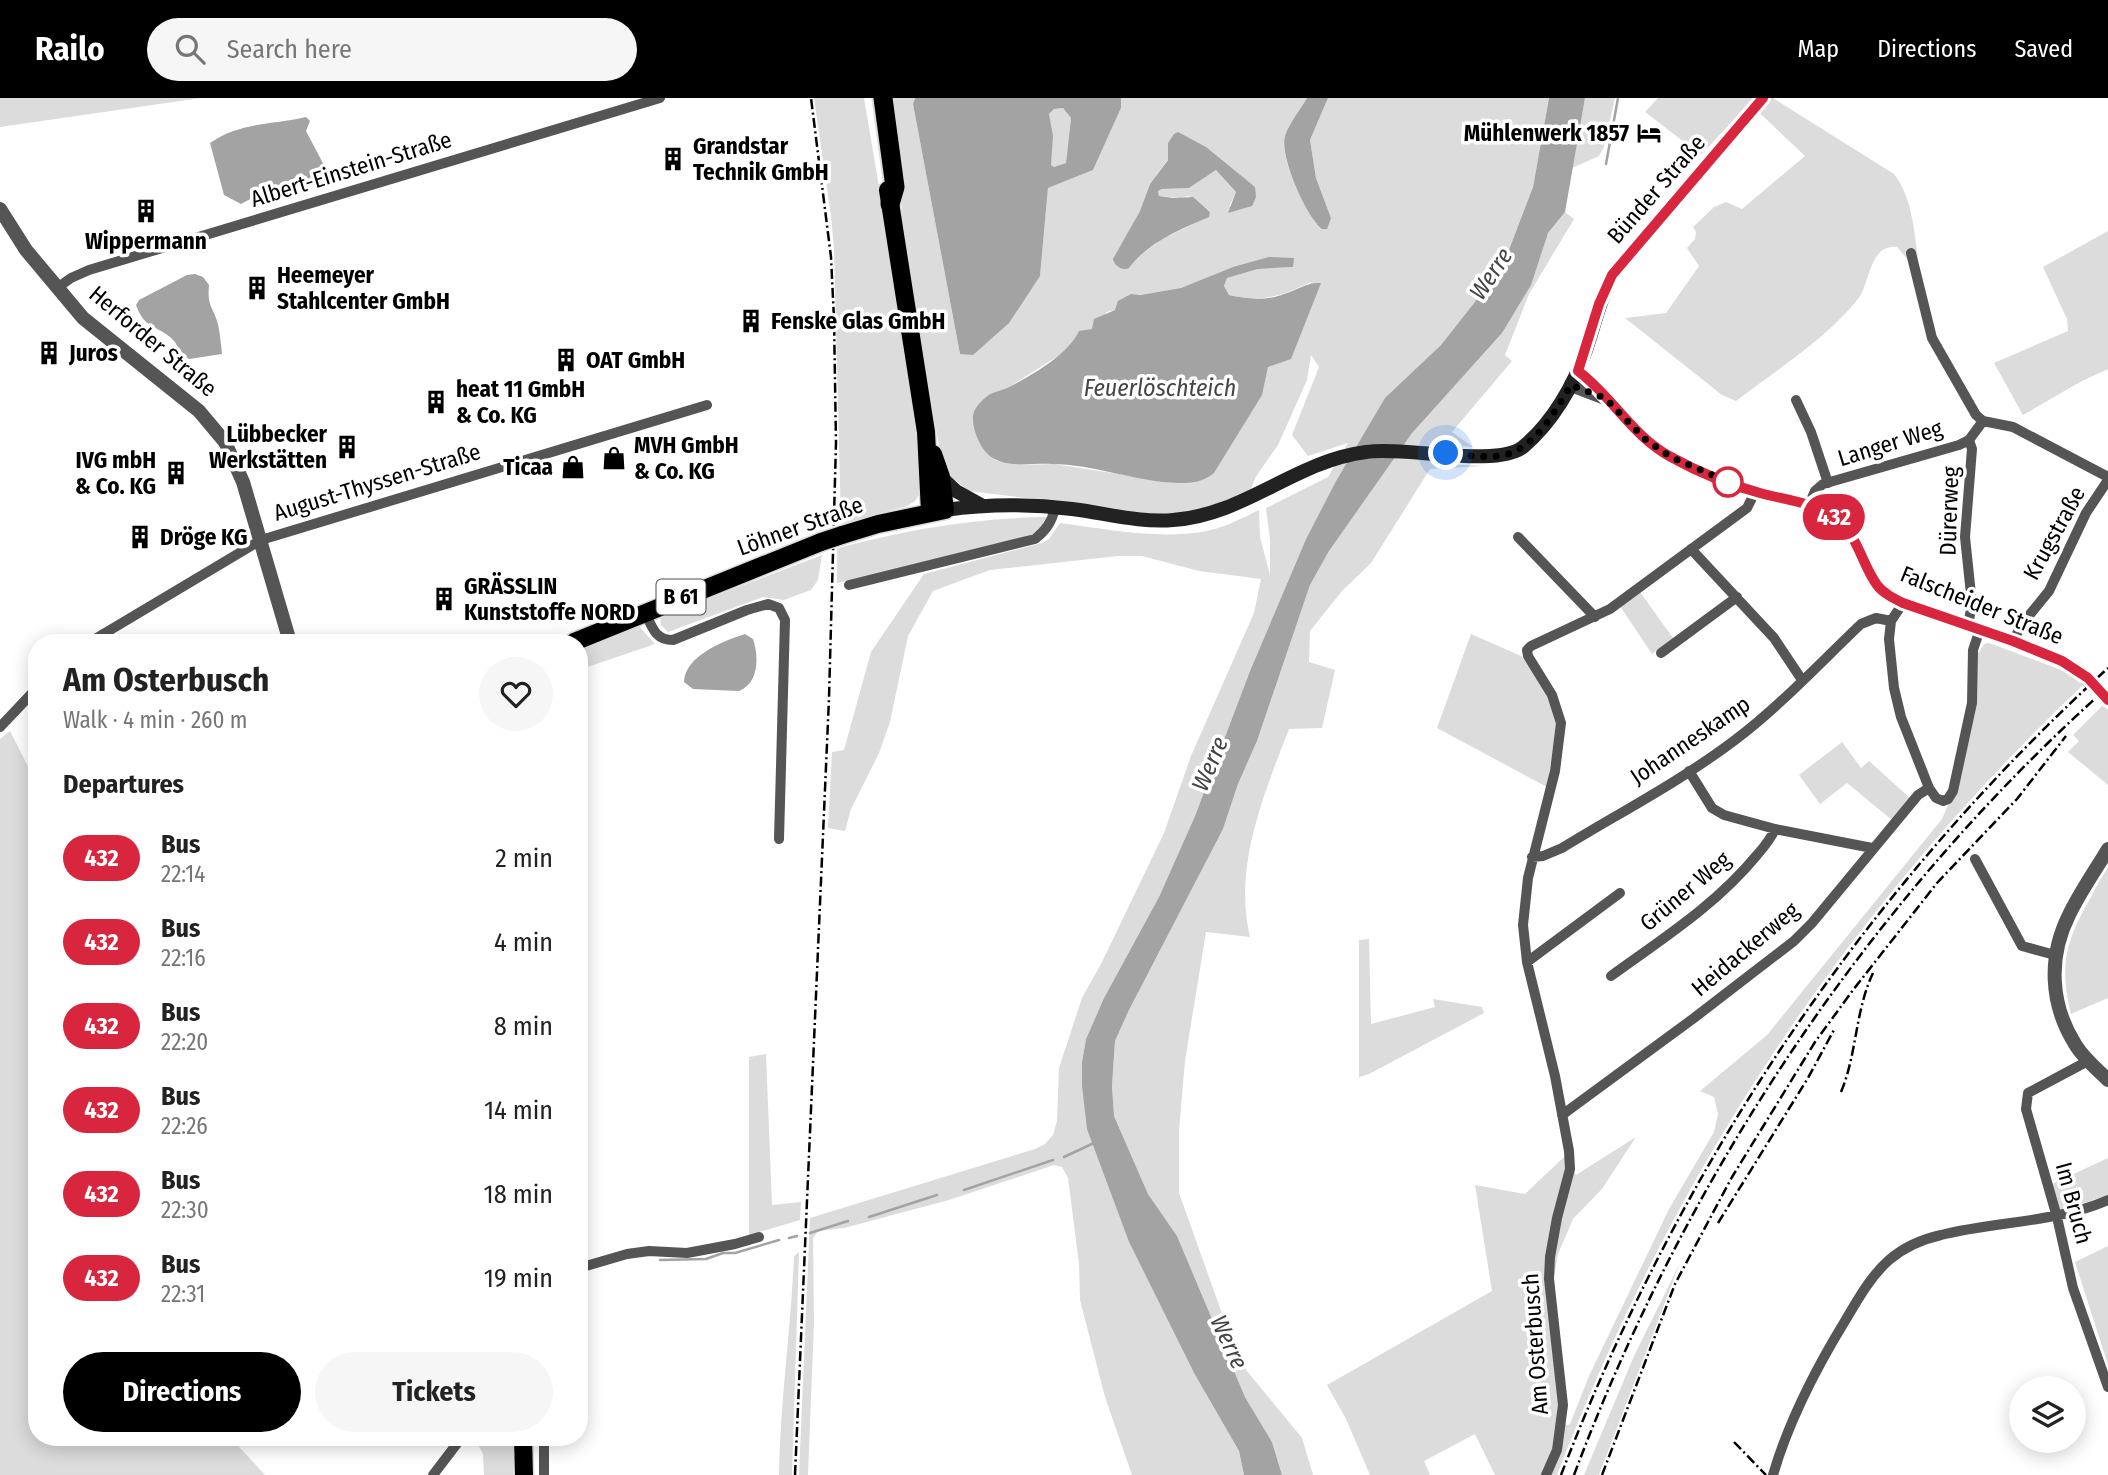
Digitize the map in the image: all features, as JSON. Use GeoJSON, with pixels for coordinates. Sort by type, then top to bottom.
{"type":"FeatureCollection","features":[{"type":"Feature","properties":{"kind":"highway"},"geometry":{"type":"LineString","coordinates":[[883,98],[895,187],[890,204]]}},
{"type":"Feature","properties":{"kind":"main road"},"geometry":{"type":"LineString","coordinates":[[873,98],[938,511]]}},
{"type":"Feature","properties":{"kind":"main road","name":"Bünder Straße"},"geometry":{"type":"LineString","coordinates":[[1382,450],[1501,456],[1520,449],[1541,428],[1574,378],[1599,304],[1612,275],[1763,98]]}},
{"type":"Feature","properties":{"kind":"main road"},"geometry":{"type":"LineString","coordinates":[[926,432],[941,477],[938,511]]}},
{"type":"Feature","properties":{"kind":"main road","name":"Löhner Straße"},"geometry":{"type":"LineString","coordinates":[[588,636],[821,542],[878,524],[938,511],[984,506],[1055,508],[1169,521],[1197,518],[1247,500],[1320,463],[1382,450]]}},
{"type":"Feature","properties":{"kind":"main road"},"geometry":{"type":"LineString","coordinates":[[941,477],[956,491],[984,506]]}},
{"type":"Feature","properties":{"kind":"main road"},"geometry":{"type":"LineString","coordinates":[[523,1446],[524,1475]]}},
{"type":"Feature","properties":{"kind":"street","name":"Albert-Einstein-Straße"},"geometry":{"type":"LineString","coordinates":[[57,288],[89,270],[660,98]]}},
{"type":"Feature","properties":{"kind":"street","name":"Herforder Straße"},"geometry":{"type":"LineString","coordinates":[[0,209],[26,250],[83,318],[199,411],[225,442],[243,482],[288,634]]}},
{"type":"Feature","properties":{"kind":"street"},"geometry":{"type":"LineString","coordinates":[[1911,253],[1933,338],[1976,415],[1983,421],[2013,426],[2108,478]]}},
{"type":"Feature","properties":{"kind":"street","name":"Falscheider Straße"},"geometry":{"type":"LineString","coordinates":[[1574,378],[1595,384],[1623,418],[1657,449],[1690,466],[1755,492],[1824,511],[1843,524],[1851,533],[1877,585],[1887,595],[2054,657],[2079,671],[2108,700]]}},
{"type":"Feature","properties":{"kind":"street","name":"Langer Weg"},"geometry":{"type":"LineString","coordinates":[[1796,400],[1811,432],[1828,483]]}},
{"type":"Feature","properties":{"kind":"street","name":"August-Thyssen-Straße"},"geometry":{"type":"LineString","coordinates":[[113,634],[261,540],[707,405]]}},
{"type":"Feature","properties":{"kind":"street","name":"Langer Weg"},"geometry":{"type":"LineString","coordinates":[[1809,505],[1815,491],[1828,483],[1969,440],[1983,421]]}},
{"type":"Feature","properties":{"kind":"street","name":"Dürerweg"},"geometry":{"type":"LineString","coordinates":[[1929,788],[1936,798],[1944,801],[1953,791],[1972,703],[1974,627],[1965,537],[1972,449],[1969,440]]}},
{"type":"Feature","properties":{"kind":"street","name":"Krugstraße"},"geometry":{"type":"LineString","coordinates":[[2013,641],[2022,624],[2049,591],[2086,513],[2108,478]]}},
{"type":"Feature","properties":{"kind":"street","name":"Am Osterbusch"},"geometry":{"type":"LineString","coordinates":[[1546,1475],[1557,1450],[1563,1405],[1549,1279],[1550,1257],[1570,1169],[1562,1115],[1527,962],[1522,925],[1532,857],[1555,771],[1561,723],[1552,695],[1527,650],[1610,609],[1746,508],[1755,492]]}},
{"type":"Feature","properties":{"kind":"street"},"geometry":{"type":"LineString","coordinates":[[849,585],[1035,539],[1046,530],[1055,508]]}},
{"type":"Feature","properties":{"kind":"street"},"geometry":{"type":"LineString","coordinates":[[1518,537],[1595,617]]}},
{"type":"Feature","properties":{"kind":"street"},"geometry":{"type":"LineString","coordinates":[[1691,549],[1774,638],[1802,680]]}},
{"type":"Feature","properties":{"kind":"street"},"geometry":{"type":"LineString","coordinates":[[1661,653],[1737,597]]}},
{"type":"Feature","properties":{"kind":"street"},"geometry":{"type":"LineString","coordinates":[[1903,603],[1891,621],[1889,639],[1897,704],[1929,788]]}},
{"type":"Feature","properties":{"kind":"street"},"geometry":{"type":"LineString","coordinates":[[645,612],[657,636],[663,640],[673,640],[747,610],[768,604],[779,608],[785,620],[779,839]]}},
{"type":"Feature","properties":{"kind":"street","name":"Johanneskamp"},"geometry":{"type":"LineString","coordinates":[[1532,857],[1543,856],[1562,848],[1689,771],[1735,740],[1861,624],[1875,618],[1891,621]]}},
{"type":"Feature","properties":{"kind":"street"},"geometry":{"type":"LineString","coordinates":[[0,727],[28,697]]}},
{"type":"Feature","properties":{"kind":"street","name":"Grüner Weg"},"geometry":{"type":"LineString","coordinates":[[1689,771],[1718,813],[1775,829],[1872,848]]}},
{"type":"Feature","properties":{"kind":"street","name":"Heidackerweg"},"geometry":{"type":"LineString","coordinates":[[1562,1115],[1794,941],[1918,795],[1929,788]]}},
{"type":"Feature","properties":{"kind":"street","name":"Grüner Weg"},"geometry":{"type":"LineString","coordinates":[[1611,976],[1721,894],[1746,869],[1775,829]]}},
{"type":"Feature","properties":{"kind":"street"},"geometry":{"type":"LineString","coordinates":[[2108,849],[2069,913],[2055,955],[2054,975],[2061,1016],[2075,1044],[2108,1080]]}},
{"type":"Feature","properties":{"kind":"street"},"geometry":{"type":"LineString","coordinates":[[1975,859],[2022,946],[2055,955]]}},
{"type":"Feature","properties":{"kind":"street"},"geometry":{"type":"LineString","coordinates":[[1527,962],[1620,893]]}},
{"type":"Feature","properties":{"kind":"street","name":"Im Bruch"},"geometry":{"type":"LineString","coordinates":[[2088,1061],[2028,1093],[2026,1109],[2057,1217],[2073,1288],[2108,1387]]}},
{"type":"Feature","properties":{"kind":"street"},"geometry":{"type":"LineString","coordinates":[[1773,1475],[1798,1405],[1828,1349],[1871,1278],[1890,1259],[1913,1244],[1940,1235],[2057,1217],[2108,1200]]}},
{"type":"Feature","properties":{"kind":"street"},"geometry":{"type":"LineString","coordinates":[[588,1265],[627,1254],[649,1251],[688,1253],[759,1237]]}},
{"type":"Feature","properties":{"kind":"street"},"geometry":{"type":"LineString","coordinates":[[433,1475],[455,1446]]}},
{"type":"Feature","properties":{"kind":"street"},"geometry":{"type":"LineString","coordinates":[[544,1446],[544,1475]]}},
{"type":"Feature","properties":{"kind":"shaded area"},"geometry":{"type":"Polygon","coordinates":[[[0,98],[201,98],[0,127],[0,98]]]}},
{"type":"Feature","properties":{"kind":"shaded area"},"geometry":{"type":"Polygon","coordinates":[[[814,98],[864,98],[912,382],[920,493],[915,501],[907,506],[841,524],[834,249],[814,98]]]}},
{"type":"Feature","properties":{"kind":"shaded area"},"geometry":{"type":"Polygon","coordinates":[[[888,98],[915,98],[913,104],[960,354],[1040,276],[1048,188],[1093,170],[1121,108],[1121,98],[1307,98],[1287,131],[1284,145],[1294,181],[1316,224],[1331,218],[1316,178],[1310,140],[1328,98],[1549,98],[1533,187],[1507,255],[1489,284],[1441,345],[1385,399],[1336,481],[1306,539],[1250,671],[1195,816],[1159,897],[1104,998],[1086,1039],[1082,1086],[1088,1129],[1129,1242],[1194,1373],[1239,1451],[1244,1475],[1132,1475],[1105,1397],[1080,1300],[1079,1264],[1068,1178],[1062,1167],[1054,1165],[949,1200],[844,1228],[818,1231],[813,1238],[814,1322],[808,1475],[799,1475],[810,1218],[1035,1149],[1045,1144],[1053,1135],[1057,1121],[1059,1068],[1082,998],[1164,833],[1191,756],[1254,613],[1261,579],[1199,571],[1142,556],[1118,556],[990,570],[933,591],[908,636],[890,722],[879,753],[851,809],[845,831],[828,828],[832,752],[844,750],[871,652],[924,574],[1042,543],[1049,539],[1060,523],[1131,532],[1184,534],[1217,528],[1259,510],[1260,537],[1270,575],[1266,508],[1328,477],[1348,443],[1308,456],[1292,435],[1319,367],[1311,355],[1307,380],[1278,445],[1255,478],[1250,492],[1238,497],[1192,511],[1154,514],[969,491],[947,474],[939,446],[901,225],[903,191],[888,98]],[[1168,143],[1168,159],[1150,184],[1140,211],[1113,262],[1135,259],[1161,240],[1209,216],[1210,211],[1188,196],[1159,196],[1158,191],[1189,188],[1216,170],[1236,192],[1229,207],[1255,187],[1168,143]],[[1233,267],[1170,291],[1131,294],[1058,356],[1009,387],[987,396],[995,460],[1022,465],[1054,464],[1152,479],[1214,473],[1261,395],[1268,367],[1311,282],[1272,297],[1229,295],[1224,286],[1227,278],[1258,269],[1293,267],[1233,267]]]}},
{"type":"Feature","properties":{"kind":"shaded area"},"geometry":{"type":"Polygon","coordinates":[[[1585,98],[1615,98],[1604,147],[1599,156],[1572,168],[1585,98]]]}},
{"type":"Feature","properties":{"kind":"shaded area"},"geometry":{"type":"Polygon","coordinates":[[[1658,98],[1773,98],[1894,174],[1905,193],[1911,214],[1918,258],[1909,261],[1897,247],[1881,252],[1858,299],[1845,313],[1800,353],[1736,401],[1722,395],[1625,318],[1666,313],[1699,266],[1687,248],[1695,239],[1696,232],[1693,227],[1714,207],[1726,202],[1742,209],[1805,156],[1749,103],[1701,155],[1645,112],[1658,98]]]}},
{"type":"Feature","properties":{"kind":"shaded area"},"geometry":{"type":"Polygon","coordinates":[[[1063,108],[1071,118],[1066,163],[1054,167],[1051,165],[1049,114],[1054,109],[1063,108]]]}},
{"type":"Feature","properties":{"kind":"shaded area"},"geometry":{"type":"Polygon","coordinates":[[[1565,212],[1574,219],[1529,294],[1505,355],[1512,361],[1452,432],[1473,447],[1440,445],[1439,464],[1484,466],[1430,469],[1371,563],[1342,591],[1310,631],[1309,662],[1335,670],[1322,728],[1289,729],[1261,805],[1248,858],[1245,884],[1250,937],[1206,932],[1185,1061],[1179,1130],[1179,1193],[1234,1347],[1247,1371],[1302,1438],[1313,1475],[1282,1475],[1272,1442],[1245,1397],[1177,1236],[1148,1194],[1114,1116],[1112,1086],[1115,1041],[1223,829],[1238,784],[1257,741],[1310,585],[1329,551],[1412,432],[1502,333],[1548,233],[1565,212]]]}},
{"type":"Feature","properties":{"kind":"shaded area"},"geometry":{"type":"Polygon","coordinates":[[[2108,231],[2108,369],[2023,415],[1994,363],[2068,331],[2067,319],[2043,267],[2108,231]]]}},
{"type":"Feature","properties":{"kind":"shaded area"},"geometry":{"type":"Polygon","coordinates":[[[1046,517],[1040,531],[1025,538],[837,583],[837,549],[842,547],[943,526],[1046,517]]]}},
{"type":"Feature","properties":{"kind":"shaded area"},"geometry":{"type":"Polygon","coordinates":[[[822,555],[818,580],[811,590],[784,600],[763,597],[668,632],[661,625],[660,617],[822,555]]]}},
{"type":"Feature","properties":{"kind":"shaded area"},"geometry":{"type":"Polygon","coordinates":[[[1640,592],[1673,638],[1652,654],[1620,606],[1640,592]]]}},
{"type":"Feature","properties":{"kind":"shaded area"},"geometry":{"type":"Polygon","coordinates":[[[638,625],[655,644],[588,667],[588,646],[638,625]]]}},
{"type":"Feature","properties":{"kind":"shaded area"},"geometry":{"type":"Polygon","coordinates":[[[1471,634],[1521,656],[1538,677],[1558,717],[1547,787],[1437,728],[1471,634]]]}},
{"type":"Feature","properties":{"kind":"shaded area"},"geometry":{"type":"Polygon","coordinates":[[[1989,643],[2064,671],[2083,685],[1997,771],[1918,860],[1844,953],[1775,1050],[1713,1151],[1655,1255],[1604,1363],[1557,1475],[1495,1475],[1475,1434],[1424,1461],[1430,1475],[1370,1475],[1346,1419],[1327,1385],[1492,1291],[1475,1185],[1525,1194],[1566,1155],[1576,1175],[1636,1137],[1602,1189],[1573,1219],[1558,1254],[1554,1277],[1565,1424],[1570,1424],[1589,1376],[1669,1209],[1714,1132],[1718,1114],[1714,1097],[1700,1091],[1767,1035],[1942,819],[1949,803],[1976,657],[1984,644],[1989,643]]]}},
{"type":"Feature","properties":{"kind":"shaded area"},"geometry":{"type":"Polygon","coordinates":[[[2103,705],[2108,710],[2108,785],[2068,752],[2079,741],[2073,735],[2103,705]]]}},
{"type":"Feature","properties":{"kind":"shaded area"},"geometry":{"type":"Polygon","coordinates":[[[10,731],[28,766],[28,1446],[238,1446],[265,1475],[0,1475],[0,739],[10,731]]]}},
{"type":"Feature","properties":{"kind":"shaded area"},"geometry":{"type":"Polygon","coordinates":[[[1842,742],[1861,768],[1869,761],[1911,799],[1892,820],[1847,783],[1820,804],[1799,775],[1842,742]]]}},
{"type":"Feature","properties":{"kind":"shaded area"},"geometry":{"type":"Polygon","coordinates":[[[2108,868],[2108,998],[2071,1014],[2065,967],[2067,953],[2076,927],[2108,868]]]}},
{"type":"Feature","properties":{"kind":"shaded area"},"geometry":{"type":"Polygon","coordinates":[[[1369,939],[1371,1024],[1435,1007],[1433,999],[1482,1007],[1484,1013],[1359,1077],[1359,940],[1369,939]]]}},
{"type":"Feature","properties":{"kind":"shaded area"},"geometry":{"type":"Polygon","coordinates":[[[766,1054],[772,1205],[801,1202],[800,1220],[749,1235],[749,1057],[766,1054]]]}},
{"type":"Feature","properties":{"kind":"shaded area"},"geometry":{"type":"Polygon","coordinates":[[[2108,1158],[2108,1195],[2060,1211],[2052,1184],[2108,1158]]]}},
{"type":"Feature","properties":{"kind":"shaded area"},"geometry":{"type":"Polygon","coordinates":[[[2108,1246],[2108,1365],[2075,1262],[2108,1246]]]}},
{"type":"Feature","properties":{"kind":"shaded area"},"geometry":{"type":"Polygon","coordinates":[[[799,1252],[792,1475],[779,1475],[794,1256],[799,1252]]]}},
{"type":"Feature","properties":{"kind":"shaded area"},"geometry":{"type":"Polygon","coordinates":[[[1680,1263],[1599,1475],[1584,1475],[1634,1356],[1680,1263]]]}},
{"type":"Feature","properties":{"kind":"shaded area"},"geometry":{"type":"Polygon","coordinates":[[[479,1446],[515,1446],[513,1475],[484,1475],[483,1454],[479,1446]]]}},
{"type":"Feature","properties":{"kind":"water"},"geometry":{"type":"Polygon","coordinates":[[[915,98],[1121,98],[1121,108],[1093,170],[1048,188],[1040,276],[1009,323],[973,355],[960,354],[913,104],[915,98]],[[1063,108],[1054,109],[1049,114],[1053,136],[1051,165],[1054,167],[1066,163],[1071,118],[1063,108]]]}},
{"type":"Feature","properties":{"kind":"water"},"geometry":{"type":"Polygon","coordinates":[[[1307,98],[1328,98],[1310,140],[1316,178],[1331,218],[1327,229],[1322,229],[1316,222],[1302,199],[1290,171],[1284,145],[1292,121],[1307,98]]]}},
{"type":"Feature","properties":{"kind":"water"},"geometry":{"type":"Polygon","coordinates":[[[1549,98],[1585,98],[1565,212],[1548,233],[1531,285],[1502,333],[1412,433],[1329,551],[1310,585],[1257,741],[1238,784],[1223,829],[1115,1041],[1112,1086],[1114,1116],[1148,1194],[1177,1236],[1245,1397],[1272,1442],[1282,1475],[1244,1475],[1239,1451],[1194,1373],[1129,1242],[1087,1129],[1082,1086],[1086,1039],[1104,998],[1159,897],[1195,816],[1250,671],[1306,539],[1336,481],[1385,398],[1441,345],[1489,284],[1507,255],[1533,187],[1549,98]]]}},
{"type":"Feature","properties":{"kind":"water"},"geometry":{"type":"Polygon","coordinates":[[[306,117],[310,121],[306,131],[326,169],[324,178],[281,187],[241,204],[224,195],[210,143],[244,128],[306,117]]]}},
{"type":"Feature","properties":{"kind":"water"},"geometry":{"type":"Polygon","coordinates":[[[1178,132],[1206,147],[1255,187],[1256,197],[1252,206],[1228,213],[1236,192],[1216,170],[1189,188],[1162,189],[1158,191],[1159,196],[1193,197],[1210,212],[1209,217],[1165,238],[1145,251],[1129,268],[1117,266],[1113,259],[1140,211],[1150,184],[1168,160],[1168,143],[1178,132]]]}},
{"type":"Feature","properties":{"kind":"water","name":"Feuerlöschteich"},"geometry":{"type":"Polygon","coordinates":[[[1269,257],[1294,258],[1293,267],[1258,269],[1227,278],[1224,286],[1229,295],[1271,298],[1307,285],[1321,283],[1291,359],[1268,367],[1262,395],[1210,476],[1198,481],[1179,483],[1147,480],[1067,465],[1014,464],[993,458],[981,445],[973,416],[981,402],[990,394],[1028,377],[1048,363],[1067,348],[1079,331],[1092,329],[1094,319],[1115,310],[1118,301],[1131,294],[1141,295],[1181,288],[1233,267],[1269,257]]]}},
{"type":"Feature","properties":{"kind":"water"},"geometry":{"type":"Polygon","coordinates":[[[187,275],[203,277],[209,285],[210,302],[218,324],[222,354],[189,359],[170,337],[146,322],[136,305],[139,300],[187,275]]]}},
{"type":"Feature","properties":{"kind":"water"},"geometry":{"type":"Polygon","coordinates":[[[745,634],[753,639],[756,654],[754,676],[746,687],[739,691],[693,689],[684,682],[686,673],[698,657],[716,645],[745,634]]]}},
{"type":"Feature","properties":{"kind":"waterway"},"geometry":{"type":"LineString","coordinates":[[1606,164],[1618,98]]}},
{"type":"Feature","properties":{"kind":"waterway"},"geometry":{"type":"LineString","coordinates":[[1064,1157],[1096,1142]]}},
{"type":"Feature","properties":{"kind":"waterway"},"geometry":{"type":"LineString","coordinates":[[964,1190],[1053,1160]]}},
{"type":"Feature","properties":{"kind":"waterway"},"geometry":{"type":"LineString","coordinates":[[869,1217],[937,1195]]}},
{"type":"Feature","properties":{"kind":"waterway"},"geometry":{"type":"LineString","coordinates":[[810,1233],[848,1221]]}},
{"type":"Feature","properties":{"kind":"waterway"},"geometry":{"type":"LineString","coordinates":[[789,1238],[797,1236]]}},
{"type":"Feature","properties":{"kind":"waterway"},"geometry":{"type":"LineString","coordinates":[[660,1260],[706,1259],[779,1240]]}},
{"type":"Feature","properties":{"kind":"railway"},"geometry":{"type":"LineString","coordinates":[[795,1475],[829,698],[836,443],[831,257],[811,98]]}},
{"type":"Feature","properties":{"kind":"railway"},"geometry":{"type":"LineString","coordinates":[[1561,1475],[1609,1360],[1662,1249],[1722,1142],[1787,1039],[1858,940],[1936,845],[2019,755],[2108,668]]}},
{"type":"Feature","properties":{"kind":"railway"},"geometry":{"type":"LineString","coordinates":[[1574,1475],[1619,1364],[1671,1256],[1729,1150],[1793,1049],[1864,951],[1939,858],[2021,770],[2108,687]]}},
{"type":"Feature","properties":{"kind":"railway"},"geometry":{"type":"LineString","coordinates":[[1602,1475],[1675,1284],[1732,1177],[1815,1042],[1937,883],[2017,799],[2066,736]]}},
{"type":"Feature","properties":{"kind":"railway"},"geometry":{"type":"LineString","coordinates":[[1841,1092],[1867,987],[1873,973]]}},
{"type":"Feature","properties":{"kind":"railway"},"geometry":{"type":"LineString","coordinates":[[1718,1223],[1808,1078],[1835,1028]]}},
{"type":"Feature","properties":{"kind":"railway"},"geometry":{"type":"LineString","coordinates":[[1734,1442],[1766,1475]]}},
{"type":"Feature","properties":{"kind":"bus line","name":"432"},"geometry":{"type":"LineString","coordinates":[[1763,98],[1612,275],[1599,304],[1578,371],[1595,384],[1623,418],[1646,440],[1671,457],[1755,492],[1816,507],[1836,518],[1851,533],[1877,585],[1887,595],[2062,661],[2088,678],[2108,700]]}},
{"type":"Feature","properties":{"kind":"place","name":"Mühlenwerk 1857"},"geometry":{"type":"Point","coordinates":[1649,133]}},
{"type":"Feature","properties":{"kind":"place","name":"Grandstar Technik GmbH"},"geometry":{"type":"Point","coordinates":[673,159]}},
{"type":"Feature","properties":{"kind":"place","name":"Wippermann"},"geometry":{"type":"Point","coordinates":[146,211]}},
{"type":"Feature","properties":{"kind":"place","name":"Heemeyer Stahlcenter GmbH"},"geometry":{"type":"Point","coordinates":[257,288]}},
{"type":"Feature","properties":{"kind":"place","name":"Fenske Glas GmbH"},"geometry":{"type":"Point","coordinates":[751,321]}},
{"type":"Feature","properties":{"kind":"place","name":"Juros"},"geometry":{"type":"Point","coordinates":[49,353]}},
{"type":"Feature","properties":{"kind":"place","name":"OAT GmbH"},"geometry":{"type":"Point","coordinates":[566,360]}},
{"type":"Feature","properties":{"kind":"place","name":"heat 11 GmbH & Co. KG"},"geometry":{"type":"Point","coordinates":[436,402]}},
{"type":"Feature","properties":{"kind":"place","name":"Lübbecker Werkstätten"},"geometry":{"type":"Point","coordinates":[347,447]}},
{"type":"Feature","properties":{"kind":"place","name":"MVH GmbH & Co. KG"},"geometry":{"type":"Point","coordinates":[614,458]}},
{"type":"Feature","properties":{"kind":"place","name":"Ticaa"},"geometry":{"type":"Point","coordinates":[573,467]}},
{"type":"Feature","properties":{"kind":"place","name":"IVG mbH & Co. KG"},"geometry":{"type":"Point","coordinates":[176,473]}},
{"type":"Feature","properties":{"kind":"place","name":"Dröge KG"},"geometry":{"type":"Point","coordinates":[140,537]}},
{"type":"Feature","properties":{"kind":"place","name":"GRÄSSLIN Kunststoffe NORD"},"geometry":{"type":"Point","coordinates":[444,599]}},
{"type":"Feature","properties":{"kind":"route"},"geometry":{"type":"LineString","coordinates":[[1446,453],[1490,456],[1511,454],[1534,437],[1571,385],[1605,398],[1657,449],[1733,484],[1728,482]]}},
{"type":"Feature","properties":{"kind":"water label","name":"Werre"},"geometry":{"type":"Point","coordinates":[1491,274]}},
{"type":"Feature","properties":{"kind":"water label","name":"Werre"},"geometry":{"type":"Point","coordinates":[1210,764]}},
{"type":"Feature","properties":{"kind":"water label","name":"Werre"},"geometry":{"type":"Point","coordinates":[1229,1342]}}]}
